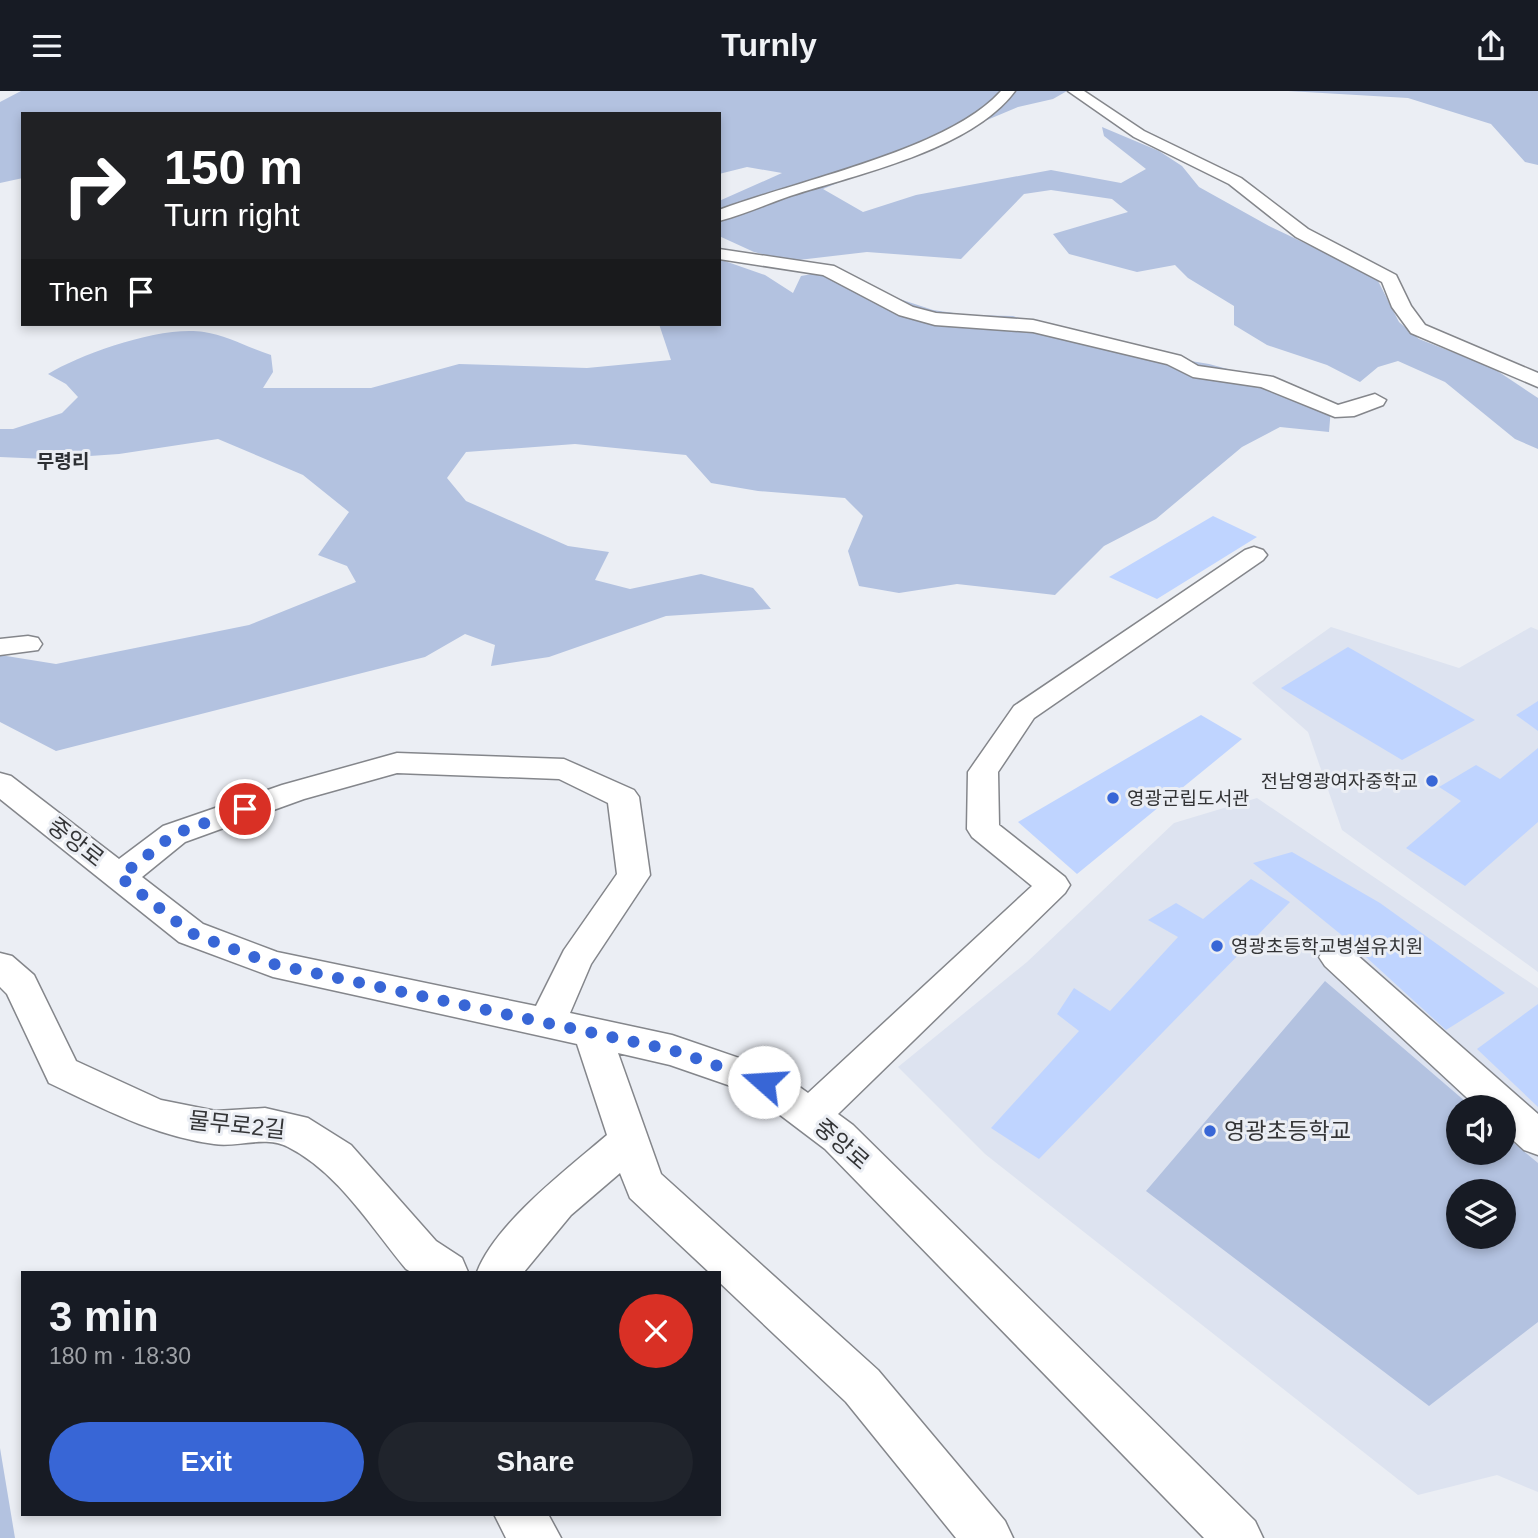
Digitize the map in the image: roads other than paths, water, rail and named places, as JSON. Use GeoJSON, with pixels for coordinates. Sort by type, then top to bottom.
{"type":"FeatureCollection","features":[{"type":"Feature","properties":{"kind":"street"},"geometry":{"type":"LineString","coordinates":[[721,215],[764,199],[852,173],[941,137],[1004,102],[1008,91]]}},
{"type":"Feature","properties":{"kind":"street"},"geometry":{"type":"LineString","coordinates":[[1075,91],[1139,134],[1235,181],[1302,233],[1391,279],[1402,307],[1418,329],[1538,381]]}},
{"type":"Feature","properties":{"kind":"street"},"geometry":{"type":"LineString","coordinates":[[721,254],[828,271],[906,311],[934,319],[1033,326],[1174,360],[1193,371],[1266,381],[1335,411],[1346,411],[1374,400]]}},
{"type":"Feature","properties":{"kind":"street"},"geometry":{"type":"LineString","coordinates":[[810,1116],[1053,885],[983,829],[983,772],[1024,712],[1254,555]]}},
{"type":"Feature","properties":{"kind":"street"},"geometry":{"type":"LineString","coordinates":[[0,647],[28,644]]}},
{"type":"Feature","properties":{"kind":"street"},"geometry":{"type":"LineString","coordinates":[[120,877],[174,834],[293,792],[397,763],[564,769],[622,797],[634,875],[576,959],[547,1023]]}},
{"type":"Feature","properties":{"kind":"street","name":"중앙로"},"geometry":{"type":"LineString","coordinates":[[0,783],[191,933],[273,964],[672,1050],[764,1082],[839,1137],[1238,1538]]}},
{"type":"Feature","properties":{"kind":"street"},"geometry":{"type":"LineString","coordinates":[[1337,957],[1538,1138]]}},
{"type":"Feature","properties":{"kind":"street","name":"물무로2길"},"geometry":{"type":"LineString","coordinates":[[0,966],[21,985],[62,1072],[155,1115],[216,1128],[265,1125],[295,1130],[337,1157],[421,1255],[445,1271]]}},
{"type":"Feature","properties":{"kind":"street"},"geometry":{"type":"LineString","coordinates":[[592,1033],[644,1185],[862,1386],[988,1538]]}},
{"type":"Feature","properties":{"kind":"street"},"geometry":{"type":"LineString","coordinates":[[499,1271],[556,1202],[629,1141]]}},
{"type":"Feature","properties":{"kind":"street"},"geometry":{"type":"LineString","coordinates":[[520,1516],[536,1538]]}},
{"type":"Feature","properties":{"kind":"place","name":"전남영광여자중학교"},"geometry":{"type":"Point","coordinates":[1432,781]}},
{"type":"Feature","properties":{"kind":"place","name":"영광군립도서관"},"geometry":{"type":"Point","coordinates":[1113,798]}},
{"type":"Feature","properties":{"kind":"place","name":"영광초등학교병설유치원"},"geometry":{"type":"Point","coordinates":[1217,946]}},
{"type":"Feature","properties":{"kind":"place","name":"영광초등학교"},"geometry":{"type":"Point","coordinates":[1210,1131]}},
{"type":"Feature","properties":{"kind":"district","name":"무령리"},"geometry":{"type":"Point","coordinates":[63,461]}}]}
